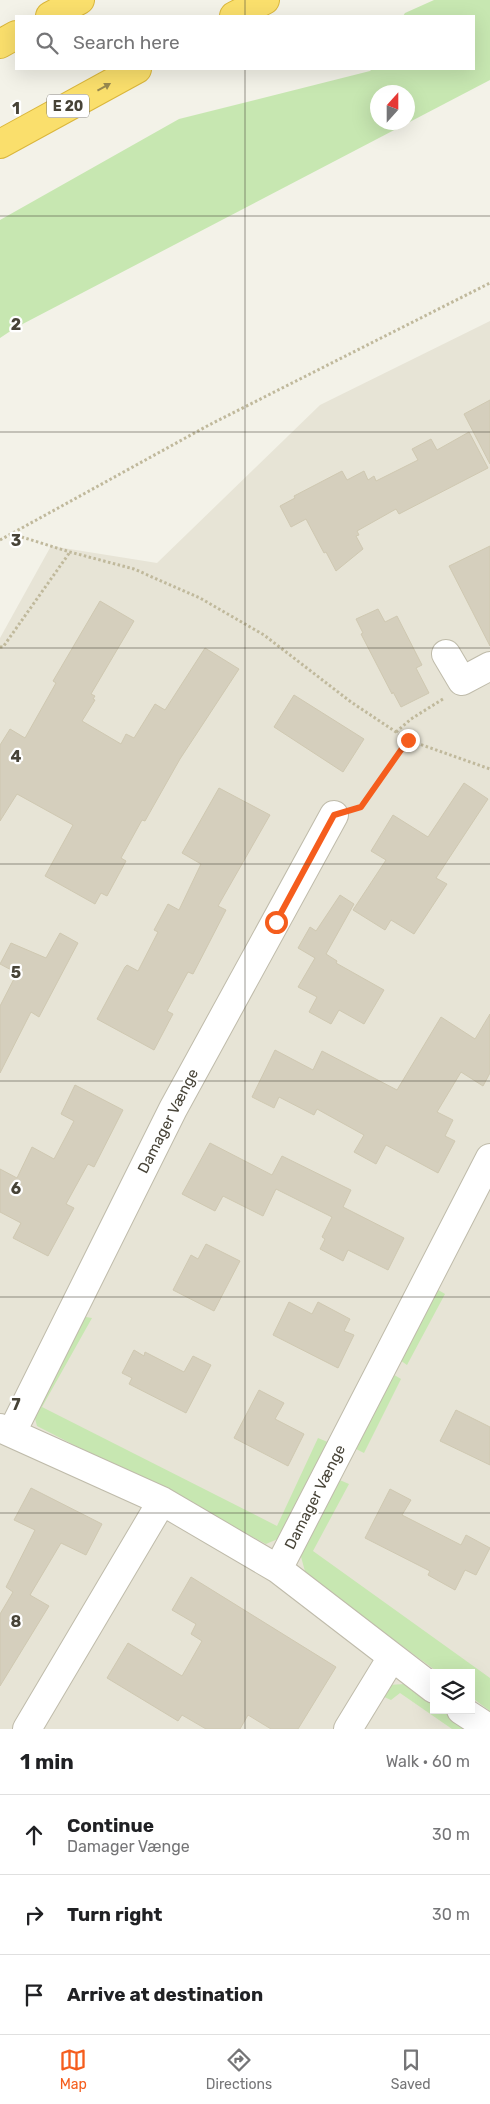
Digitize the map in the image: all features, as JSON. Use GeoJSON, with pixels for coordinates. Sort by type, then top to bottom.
{"type":"FeatureCollection","features":[{"type":"Feature","properties":{"kind":"highway"},"geometry":{"type":"LineString","coordinates":[[52,15],[80,0]]}},
{"type":"Feature","properties":{"kind":"highway"},"geometry":{"type":"LineString","coordinates":[[236,15],[265,0]]}},
{"type":"Feature","properties":{"kind":"highway"},"geometry":{"type":"LineString","coordinates":[[0,44],[15,36]]}},
{"type":"Feature","properties":{"kind":"highway","name":"E 20"},"geometry":{"type":"LineString","coordinates":[[0,144],[135,70]]}},
{"type":"Feature","properties":{"kind":"street"},"geometry":{"type":"LineString","coordinates":[[446,654],[462,681],[490,666]]}},
{"type":"Feature","properties":{"kind":"street","name":"Damager Vænge"},"geometry":{"type":"LineString","coordinates":[[334,815],[173,1109],[6,1430],[162,1501],[278,1569],[430,1686]]}},
{"type":"Feature","properties":{"kind":"street","name":"Damager Vænge"},"geometry":{"type":"LineString","coordinates":[[278,1569],[490,1158]]}},
{"type":"Feature","properties":{"kind":"street"},"geometry":{"type":"LineString","coordinates":[[27,1729],[162,1501]]}},
{"type":"Feature","properties":{"kind":"street"},"geometry":{"type":"LineString","coordinates":[[348,1729],[392,1657]]}},
{"type":"Feature","properties":{"kind":"street"},"geometry":{"type":"LineString","coordinates":[[467,1714],[490,1729]]}},
{"type":"Feature","properties":{"kind":"path"},"geometry":{"type":"LineString","coordinates":[[0,540],[209,425],[490,283]]}},
{"type":"Feature","properties":{"kind":"path"},"geometry":{"type":"LineString","coordinates":[[12,534],[134,569],[200,598],[264,635],[351,702],[408,740],[490,769]]}},
{"type":"Feature","properties":{"kind":"path"},"geometry":{"type":"LineString","coordinates":[[0,647],[3,647],[70,552]]}},
{"type":"Feature","properties":{"kind":"path"},"geometry":{"type":"LineString","coordinates":[[396,732],[411,719],[454,693],[462,681]]}},
{"type":"Feature","properties":{"kind":"path"},"geometry":{"type":"LineString","coordinates":[[334,815],[361,807],[408,740]]}},
{"type":"Feature","properties":{"kind":"shaded area"},"geometry":{"type":"Polygon","coordinates":[[[490,321],[490,1729],[0,1729],[0,638],[51,546],[157,563],[320,405],[490,321]]]}},
{"type":"Feature","properties":{"kind":"green space"},"geometry":{"type":"Polygon","coordinates":[[[434,0],[490,0],[490,80],[415,119],[415,85],[370,85],[370,130],[394,130],[15,328],[0,338],[0,220],[179,119],[371,70],[475,70],[475,15],[404,15],[434,0]]]}},
{"type":"Feature","properties":{"kind":"green space"},"geometry":{"type":"Polygon","coordinates":[[[435,1288],[445,1294],[407,1365],[397,1358],[435,1288]]]}},
{"type":"Feature","properties":{"kind":"green space"},"geometry":{"type":"Polygon","coordinates":[[[80,1316],[92,1318],[42,1407],[277,1526],[318,1438],[330,1443],[280,1538],[266,1544],[37,1426],[33,1411],[80,1316]]]}},
{"type":"Feature","properties":{"kind":"green space"},"geometry":{"type":"Polygon","coordinates":[[[391,1373],[401,1379],[364,1453],[352,1447],[391,1373]]]}},
{"type":"Feature","properties":{"kind":"green space"},"geometry":{"type":"Polygon","coordinates":[[[335,1478],[349,1484],[313,1551],[490,1678],[490,1711],[475,1700],[475,1669],[434,1669],[306,1575],[300,1553],[335,1478]]]}},
{"type":"Feature","properties":{"kind":"green space"},"geometry":{"type":"Polygon","coordinates":[[[405,1684],[430,1700],[430,1714],[400,1693],[391,1700],[382,1696],[388,1685],[405,1684]]]}},
{"type":"Feature","properties":{"kind":"green space"},"geometry":{"type":"Polygon","coordinates":[[[430,1714],[450,1714],[472,1729],[452,1729],[430,1714]]]}},
{"type":"Feature","properties":{"kind":"building"},"geometry":{"type":"Polygon","coordinates":[[[490,400],[490,464],[464,414],[490,400]]]}},
{"type":"Feature","properties":{"kind":"building"},"geometry":{"type":"Polygon","coordinates":[[[469,432],[488,468],[399,514],[396,509],[357,531],[359,535],[356,536],[363,549],[336,571],[306,519],[291,527],[280,506],[295,498],[294,496],[342,471],[347,480],[364,471],[368,480],[374,476],[376,481],[418,460],[412,449],[431,439],[437,450],[469,432]]]}},
{"type":"Feature","properties":{"kind":"building"},"geometry":{"type":"Polygon","coordinates":[[[490,546],[490,646],[449,566],[490,546]]]}},
{"type":"Feature","properties":{"kind":"building"},"geometry":{"type":"Polygon","coordinates":[[[100,601],[134,621],[91,694],[95,696],[93,699],[95,700],[82,721],[121,744],[126,734],[134,738],[155,704],[165,710],[205,648],[239,669],[180,759],[145,821],[142,820],[121,858],[126,861],[107,896],[101,893],[95,904],[45,876],[73,825],[17,794],[0,821],[0,745],[10,729],[25,738],[56,683],[53,681],[100,601]]]}},
{"type":"Feature","properties":{"kind":"building"},"geometry":{"type":"Polygon","coordinates":[[[378,609],[385,622],[397,616],[422,665],[416,668],[429,693],[401,707],[393,692],[392,694],[361,634],[363,633],[356,619],[378,609]]]}},
{"type":"Feature","properties":{"kind":"building"},"geometry":{"type":"Polygon","coordinates":[[[294,695],[364,739],[343,772],[274,727],[294,695]]]}},
{"type":"Feature","properties":{"kind":"building"},"geometry":{"type":"Polygon","coordinates":[[[464,783],[488,799],[436,878],[447,884],[414,934],[391,920],[385,930],[353,910],[386,860],[371,851],[393,815],[428,837],[464,783]]]}},
{"type":"Feature","properties":{"kind":"building"},"geometry":{"type":"Polygon","coordinates":[[[219,788],[270,815],[218,906],[226,910],[193,974],[188,972],[167,1011],[173,1014],[154,1050],[97,1019],[125,967],[127,965],[138,971],[158,932],[154,930],[168,904],[179,910],[201,864],[182,853],[219,788]]]}},
{"type":"Feature","properties":{"kind":"building"},"geometry":{"type":"Polygon","coordinates":[[[340,895],[354,904],[326,954],[337,961],[336,963],[384,990],[364,1024],[339,1010],[331,1024],[309,1012],[317,997],[298,987],[315,958],[298,948],[310,927],[316,931],[340,895]]]}},
{"type":"Feature","properties":{"kind":"building"},"geometry":{"type":"Polygon","coordinates":[[[60,933],[78,943],[39,1017],[31,1012],[0,1073],[0,1006],[17,973],[0,964],[11,943],[46,958],[60,933]]]}},
{"type":"Feature","properties":{"kind":"building"},"geometry":{"type":"Polygon","coordinates":[[[490,1014],[490,1073],[483,1086],[461,1072],[437,1112],[453,1120],[445,1136],[455,1141],[438,1173],[386,1145],[376,1164],[354,1152],[364,1135],[317,1109],[314,1115],[279,1097],[274,1108],[252,1097],[275,1050],[313,1070],[322,1051],[397,1090],[441,1017],[475,1039],[490,1014]]]}},
{"type":"Feature","properties":{"kind":"building"},"geometry":{"type":"Polygon","coordinates":[[[75,1085],[123,1110],[94,1167],[88,1164],[66,1204],[74,1208],[48,1256],[13,1238],[21,1223],[0,1212],[0,1169],[17,1178],[32,1147],[54,1159],[74,1121],[61,1114],[75,1085]]]}},
{"type":"Feature","properties":{"kind":"building"},"geometry":{"type":"Polygon","coordinates":[[[210,1143],[272,1175],[282,1156],[351,1190],[343,1207],[404,1238],[388,1270],[348,1250],[343,1261],[320,1249],[325,1239],[322,1237],[332,1217],[276,1189],[263,1216],[223,1196],[215,1211],[182,1194],[210,1143]]]}},
{"type":"Feature","properties":{"kind":"building"},"geometry":{"type":"Polygon","coordinates":[[[206,1244],[240,1261],[214,1311],[173,1290],[191,1255],[198,1259],[206,1244]]]}},
{"type":"Feature","properties":{"kind":"building"},"geometry":{"type":"Polygon","coordinates":[[[289,1302],[312,1314],[318,1302],[350,1319],[344,1331],[354,1335],[338,1368],[273,1335],[289,1302]]]}},
{"type":"Feature","properties":{"kind":"building"},"geometry":{"type":"Polygon","coordinates":[[[134,1350],[144,1356],[145,1352],[184,1372],[193,1356],[211,1365],[186,1413],[129,1384],[132,1378],[122,1373],[134,1350]]]}},
{"type":"Feature","properties":{"kind":"building"},"geometry":{"type":"Polygon","coordinates":[[[259,1390],[284,1403],[275,1419],[304,1434],[288,1466],[234,1438],[259,1390]]]}},
{"type":"Feature","properties":{"kind":"building"},"geometry":{"type":"Polygon","coordinates":[[[456,1410],[490,1427],[490,1465],[440,1441],[456,1410]]]}},
{"type":"Feature","properties":{"kind":"building"},"geometry":{"type":"Polygon","coordinates":[[[31,1488],[102,1524],[86,1555],[61,1543],[30,1595],[49,1606],[0,1686],[0,1614],[13,1592],[6,1587],[35,1530],[14,1520],[31,1488]]]}},
{"type":"Feature","properties":{"kind":"building"},"geometry":{"type":"Polygon","coordinates":[[[390,1489],[411,1500],[402,1515],[461,1545],[466,1535],[490,1548],[476,1575],[465,1570],[455,1590],[428,1575],[430,1571],[365,1538],[390,1489]]]}},
{"type":"Feature","properties":{"kind":"building"},"geometry":{"type":"Polygon","coordinates":[[[191,1577],[336,1667],[298,1729],[271,1729],[248,1715],[240,1729],[206,1729],[182,1715],[178,1721],[107,1678],[128,1643],[182,1676],[202,1641],[191,1634],[196,1624],[172,1610],[191,1577]]]}},
{"type":"Feature","properties":{"kind":"route"},"geometry":{"type":"LineString","coordinates":[[276,922],[334,815],[361,807],[408,740]]}}]}
